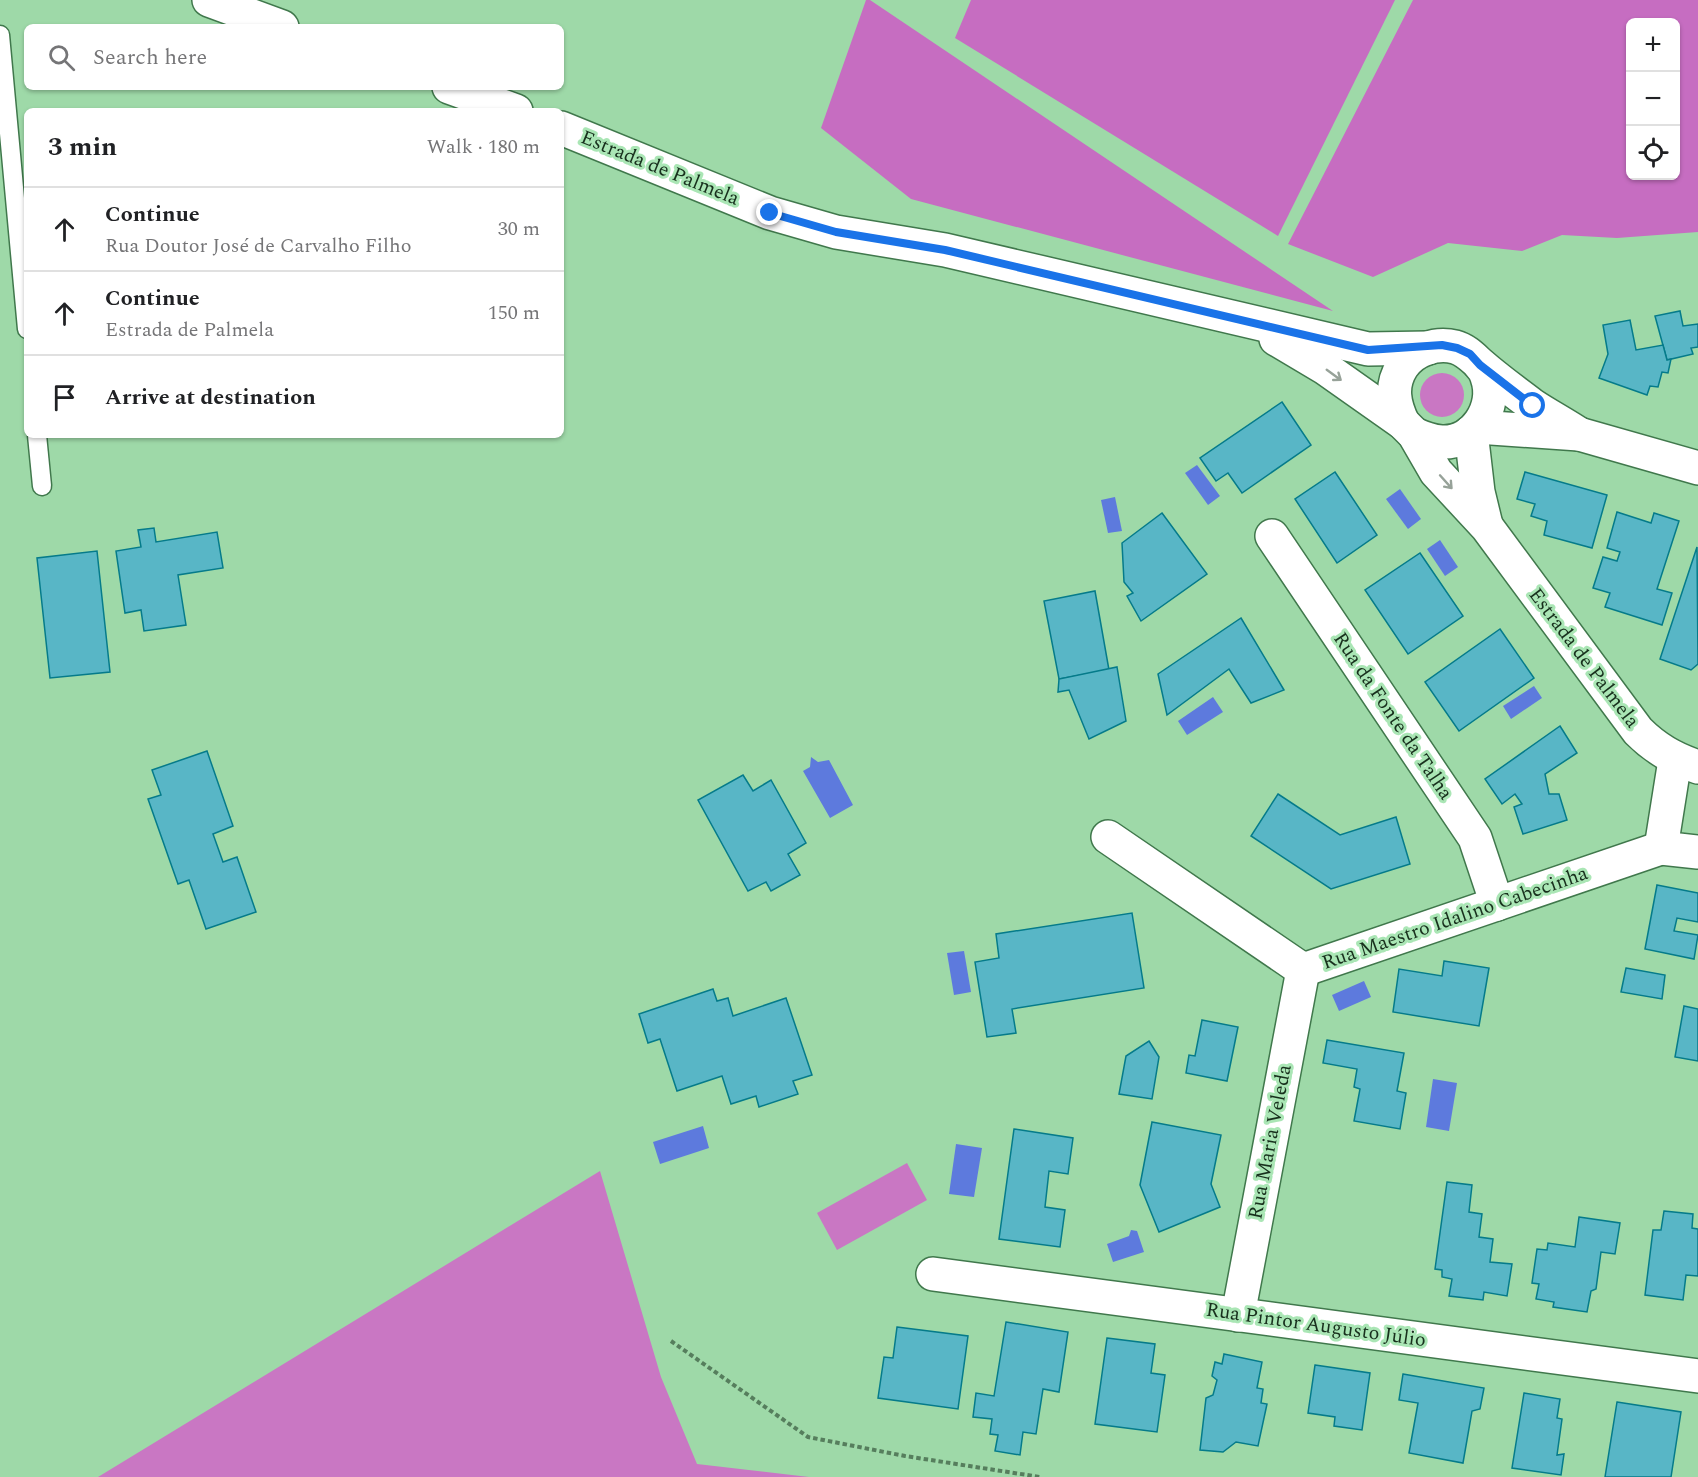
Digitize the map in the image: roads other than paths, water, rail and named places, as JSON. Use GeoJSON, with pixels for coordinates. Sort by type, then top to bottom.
{"type":"FeatureCollection","features":[{"type":"Feature","properties":{"kind":"street"},"geometry":{"type":"LineString","coordinates":[[209,0],[274,24]]}},
{"type":"Feature","properties":{"kind":"street"},"geometry":{"type":"LineString","coordinates":[[457,90],[508,108]]}},
{"type":"Feature","properties":{"kind":"street","name":"Estrada de Palmela"},"geometry":{"type":"LineString","coordinates":[[564,129],[770,213],[836,232],[945,250],[1368,350],[1428,348]]}},
{"type":"Feature","properties":{"kind":"street","name":"Estrada de Palmela"},"geometry":{"type":"LineString","coordinates":[[1249,322],[1324,368],[1409,428],[1436,472],[1487,527],[1638,731],[1653,747],[1687,764]]}},
{"type":"Feature","properties":{"kind":"street"},"geometry":{"type":"LineString","coordinates":[[1442,345],[1470,354],[1480,365],[1487,376],[1490,396],[1485,416],[1474,430],[1458,440],[1443,442],[1428,440],[1409,428],[1396,409],[1394,394],[1396,379],[1403,365],[1414,354],[1442,345]]}},
{"type":"Feature","properties":{"kind":"street"},"geometry":{"type":"LineString","coordinates":[[1480,365],[1533,406],[1579,434]]}},
{"type":"Feature","properties":{"kind":"street"},"geometry":{"type":"LineString","coordinates":[[1474,430],[1579,434],[1698,468]]}},
{"type":"Feature","properties":{"kind":"street","name":"Estrada de Palmela"},"geometry":{"type":"LineString","coordinates":[[1474,430],[1478,492],[1487,527]]}},
{"type":"Feature","properties":{"kind":"street","name":"Rua da Fonte da Talha"},"geometry":{"type":"LineString","coordinates":[[1272,536],[1475,838],[1497,904]]}},
{"type":"Feature","properties":{"kind":"street"},"geometry":{"type":"LineString","coordinates":[[1687,764],[1661,848],[1698,852]]}},
{"type":"Feature","properties":{"kind":"street","name":"Rua Maestro Idalino Cabecinha"},"geometry":{"type":"LineString","coordinates":[[1108,837],[1303,970],[1661,848]]}},
{"type":"Feature","properties":{"kind":"street","name":"Rua Maria Veleda"},"geometry":{"type":"LineString","coordinates":[[1238,1315],[1303,970]]}},
{"type":"Feature","properties":{"kind":"street","name":"Rua Pintor Augusto Júlio"},"geometry":{"type":"LineString","coordinates":[[933,1274],[1698,1376]]}},
{"type":"Feature","properties":{"kind":"lane"},"geometry":{"type":"LineString","coordinates":[[0,35],[24,296]]}},
{"type":"Feature","properties":{"kind":"lane"},"geometry":{"type":"LineString","coordinates":[[37,438],[42,486]]}},
{"type":"Feature","properties":{"kind":"water"},"geometry":{"type":"Polygon","coordinates":[[[1197,465],[1220,496],[1208,505],[1185,473],[1197,465]]]}},
{"type":"Feature","properties":{"kind":"water"},"geometry":{"type":"Polygon","coordinates":[[[1400,489],[1421,519],[1408,529],[1386,499],[1400,489]]]}},
{"type":"Feature","properties":{"kind":"water"},"geometry":{"type":"Polygon","coordinates":[[[1115,497],[1122,531],[1108,533],[1101,500],[1115,497]]]}},
{"type":"Feature","properties":{"kind":"water"},"geometry":{"type":"Polygon","coordinates":[[[1440,540],[1458,567],[1445,576],[1427,549],[1440,540]]]}},
{"type":"Feature","properties":{"kind":"water"},"geometry":{"type":"Polygon","coordinates":[[[1534,686],[1542,698],[1511,719],[1503,706],[1534,686]]]}},
{"type":"Feature","properties":{"kind":"water"},"geometry":{"type":"Polygon","coordinates":[[[1213,697],[1223,712],[1187,735],[1178,721],[1213,697]]]}},
{"type":"Feature","properties":{"kind":"water"},"geometry":{"type":"Polygon","coordinates":[[[811,757],[818,762],[829,760],[853,805],[830,818],[803,771],[810,767],[811,757]]]}},
{"type":"Feature","properties":{"kind":"water"},"geometry":{"type":"Polygon","coordinates":[[[964,951],[971,992],[954,995],[947,953],[964,951]]]}},
{"type":"Feature","properties":{"kind":"water"},"geometry":{"type":"Polygon","coordinates":[[[1364,981],[1371,997],[1339,1011],[1332,995],[1364,981]]]}},
{"type":"Feature","properties":{"kind":"water"},"geometry":{"type":"Polygon","coordinates":[[[1433,1079],[1457,1083],[1449,1131],[1426,1127],[1433,1079]]]}},
{"type":"Feature","properties":{"kind":"water"},"geometry":{"type":"Polygon","coordinates":[[[703,1126],[709,1148],[660,1164],[653,1142],[703,1126]]]}},
{"type":"Feature","properties":{"kind":"water"},"geometry":{"type":"Polygon","coordinates":[[[956,1144],[982,1148],[974,1197],[949,1194],[956,1144]]]}},
{"type":"Feature","properties":{"kind":"water"},"geometry":{"type":"Polygon","coordinates":[[[1131,1230],[1137,1231],[1144,1252],[1113,1262],[1107,1244],[1129,1236],[1131,1230]]]}}]}
